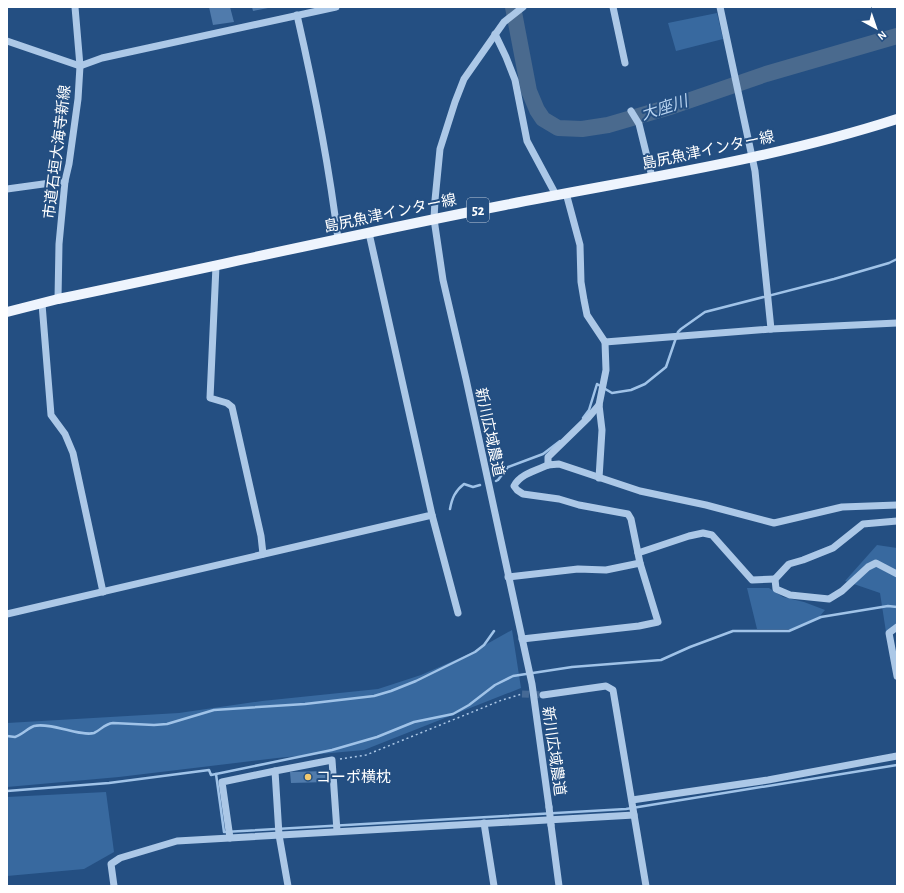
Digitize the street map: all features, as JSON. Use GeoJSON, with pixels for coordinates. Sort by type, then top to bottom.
{"type":"FeatureCollection","features":[{"type":"Feature","properties":{"kind":"main road","name":"島尻魚津インター線"},"geometry":{"type":"LineString","coordinates":[[7,312],[58,299],[338,239],[752,156],[816,142],[897,119]]}},
{"type":"Feature","properties":{"kind":"street","name":"市道石垣大海寺新線"},"geometry":{"type":"LineString","coordinates":[[58,299],[59,244],[65,181],[69,164],[78,99],[80,66],[76,7]]}},
{"type":"Feature","properties":{"kind":"street"},"geometry":{"type":"LineString","coordinates":[[7,41],[80,66],[102,58],[336,7]]}},
{"type":"Feature","properties":{"kind":"street","name":"新川広域農道"},"geometry":{"type":"LineString","coordinates":[[523,7],[504,22],[464,79],[440,149],[434,219],[443,280],[531,680],[559,886]]}},
{"type":"Feature","properties":{"kind":"street"},"geometry":{"type":"LineString","coordinates":[[613,7],[625,63]]}},
{"type":"Feature","properties":{"kind":"street"},"geometry":{"type":"LineString","coordinates":[[720,7],[755,171],[771,329]]}},
{"type":"Feature","properties":{"kind":"street"},"geometry":{"type":"LineString","coordinates":[[297,15],[326,156],[338,239]]}},
{"type":"Feature","properties":{"kind":"street"},"geometry":{"type":"LineString","coordinates":[[495,34],[515,80],[527,141],[561,194],[580,245],[581,282],[584,300],[588,315],[605,342],[606,370],[599,405],[602,430],[599,478]]}},
{"type":"Feature","properties":{"kind":"street"},"geometry":{"type":"LineString","coordinates":[[631,111],[639,124],[652,177]]}},
{"type":"Feature","properties":{"kind":"street"},"geometry":{"type":"LineString","coordinates":[[7,189],[65,181]]}},
{"type":"Feature","properties":{"kind":"street"},"geometry":{"type":"LineString","coordinates":[[369,233],[432,515],[458,612]]}},
{"type":"Feature","properties":{"kind":"street"},"geometry":{"type":"LineString","coordinates":[[216,266],[210,398],[227,403],[232,407],[261,536],[263,554]]}},
{"type":"Feature","properties":{"kind":"street"},"geometry":{"type":"LineString","coordinates":[[42,304],[51,415],[65,434],[73,453],[103,592]]}},
{"type":"Feature","properties":{"kind":"street"},"geometry":{"type":"LineString","coordinates":[[605,342],[771,329],[897,323]]}},
{"type":"Feature","properties":{"kind":"street"},"geometry":{"type":"LineString","coordinates":[[548,465],[548,457],[588,418],[599,405]]}},
{"type":"Feature","properties":{"kind":"street"},"geometry":{"type":"LineString","coordinates":[[522,639],[639,626],[658,622],[640,563],[631,519],[628,514],[579,505],[559,499],[524,494],[517,490],[514,486],[522,477],[548,465],[559,464],[640,491],[774,523],[842,507],[897,505]]}},
{"type":"Feature","properties":{"kind":"street"},"geometry":{"type":"LineString","coordinates":[[7,614],[432,515]]}},
{"type":"Feature","properties":{"kind":"street"},"geometry":{"type":"LineString","coordinates":[[638,553],[689,536],[703,533],[712,535],[752,580],[775,579],[789,564],[833,548],[863,524],[897,521]]}},
{"type":"Feature","properties":{"kind":"street"},"geometry":{"type":"LineString","coordinates":[[508,577],[578,569],[606,570],[640,563]]}},
{"type":"Feature","properties":{"kind":"street"},"geometry":{"type":"LineString","coordinates":[[775,579],[776,589],[790,595],[828,599],[842,591],[868,567],[876,563],[897,574]]}},
{"type":"Feature","properties":{"kind":"street"},"geometry":{"type":"LineString","coordinates":[[897,627],[889,632],[897,676]]}},
{"type":"Feature","properties":{"kind":"street"},"geometry":{"type":"LineString","coordinates":[[543,694],[606,686],[613,690],[646,886]]}},
{"type":"Feature","properties":{"kind":"street"},"geometry":{"type":"LineString","coordinates":[[632,800],[768,780],[897,756]]}},
{"type":"Feature","properties":{"kind":"street"},"geometry":{"type":"LineString","coordinates":[[230,838],[222,782],[332,760],[337,828]]}},
{"type":"Feature","properties":{"kind":"street"},"geometry":{"type":"LineString","coordinates":[[275,771],[279,832],[288,886]]}},
{"type":"Feature","properties":{"kind":"street"},"geometry":{"type":"LineString","coordinates":[[114,886],[111,864],[120,858],[177,841],[230,838],[279,832],[337,828],[451,826],[634,814]]}},
{"type":"Feature","properties":{"kind":"street"},"geometry":{"type":"LineString","coordinates":[[484,823],[494,886]]}},
{"type":"Feature","properties":{"kind":"path"},"geometry":{"type":"LineString","coordinates":[[332,760],[366,755],[502,700],[522,694]]}},
{"type":"Feature","properties":{"kind":"shaded area"},"geometry":{"type":"Polygon","coordinates":[[[717,13],[723,39],[676,51],[668,23],[717,13]]]}},
{"type":"Feature","properties":{"kind":"shaded area"},"geometry":{"type":"Polygon","coordinates":[[[877,545],[897,548],[897,629],[886,632],[880,593],[845,581],[877,545]]]}},
{"type":"Feature","properties":{"kind":"shaded area"},"geometry":{"type":"Polygon","coordinates":[[[747,588],[769,588],[783,597],[804,602],[825,610],[819,617],[791,629],[757,629],[747,588]]]}},
{"type":"Feature","properties":{"kind":"shaded area"},"geometry":{"type":"Polygon","coordinates":[[[512,630],[521,688],[364,750],[277,758],[119,777],[7,787],[7,723],[179,713],[262,701],[378,689],[421,675],[469,654],[512,630]]]}},
{"type":"Feature","properties":{"kind":"shaded area"},"geometry":{"type":"Polygon","coordinates":[[[106,792],[114,852],[84,869],[7,876],[7,797],[106,792]]]}},
{"type":"Feature","properties":{"kind":"building"},"geometry":{"type":"Polygon","coordinates":[[[209,7],[230,7],[234,22],[213,25],[209,7]]]}},
{"type":"Feature","properties":{"kind":"building"},"geometry":{"type":"Polygon","coordinates":[[[252,7],[268,7],[268,8],[253,11],[252,7]]]}},
{"type":"Feature","properties":{"kind":"building","name":"コーポ横枕"},"geometry":{"type":"Polygon","coordinates":[[[326,771],[327,782],[291,783],[290,772],[326,771]]]}},
{"type":"Feature","properties":{"kind":"waterway","name":"大座川"},"geometry":{"type":"LineString","coordinates":[[513,7],[529,91],[537,110],[543,119],[558,128],[582,129],[608,125],[673,106],[766,74],[897,36]]}},
{"type":"Feature","properties":{"kind":"waterway"},"geometry":{"type":"LineString","coordinates":[[583,418],[589,410],[597,384],[612,393],[631,390],[645,384],[666,367],[678,332],[705,312],[834,279],[889,263],[897,259]]}},
{"type":"Feature","properties":{"kind":"waterway"},"geometry":{"type":"LineString","coordinates":[[496,481],[508,467],[543,454],[560,441]]}},
{"type":"Feature","properties":{"kind":"waterway"},"geometry":{"type":"LineString","coordinates":[[450,509],[454,495],[464,484],[473,487],[480,485]]}},
{"type":"Feature","properties":{"kind":"waterway"},"geometry":{"type":"LineString","coordinates":[[7,791],[109,783],[209,770],[211,775],[216,774],[332,750],[377,737],[414,722],[453,714],[469,705],[495,685],[513,676],[572,667],[661,660],[690,647],[733,631],[789,631],[821,617],[888,606],[897,607]]}},
{"type":"Feature","properties":{"kind":"waterway"},"geometry":{"type":"LineString","coordinates":[[7,736],[15,737],[29,728],[41,725],[88,734],[94,733],[113,723],[154,725],[167,724],[214,710],[305,704],[374,696],[416,681],[475,652],[484,645],[494,631]]}},
{"type":"Feature","properties":{"kind":"waterway"},"geometry":{"type":"LineString","coordinates":[[216,774],[224,832],[626,809],[897,765]]}},
{"type":"Feature","properties":{"kind":"tunnel"},"geometry":{"type":"LineString","coordinates":[[522,694],[543,695]]}},
{"type":"Feature","properties":{"kind":"place","name":"コーポ横枕"},"geometry":{"type":"Point","coordinates":[308,777]}}]}
